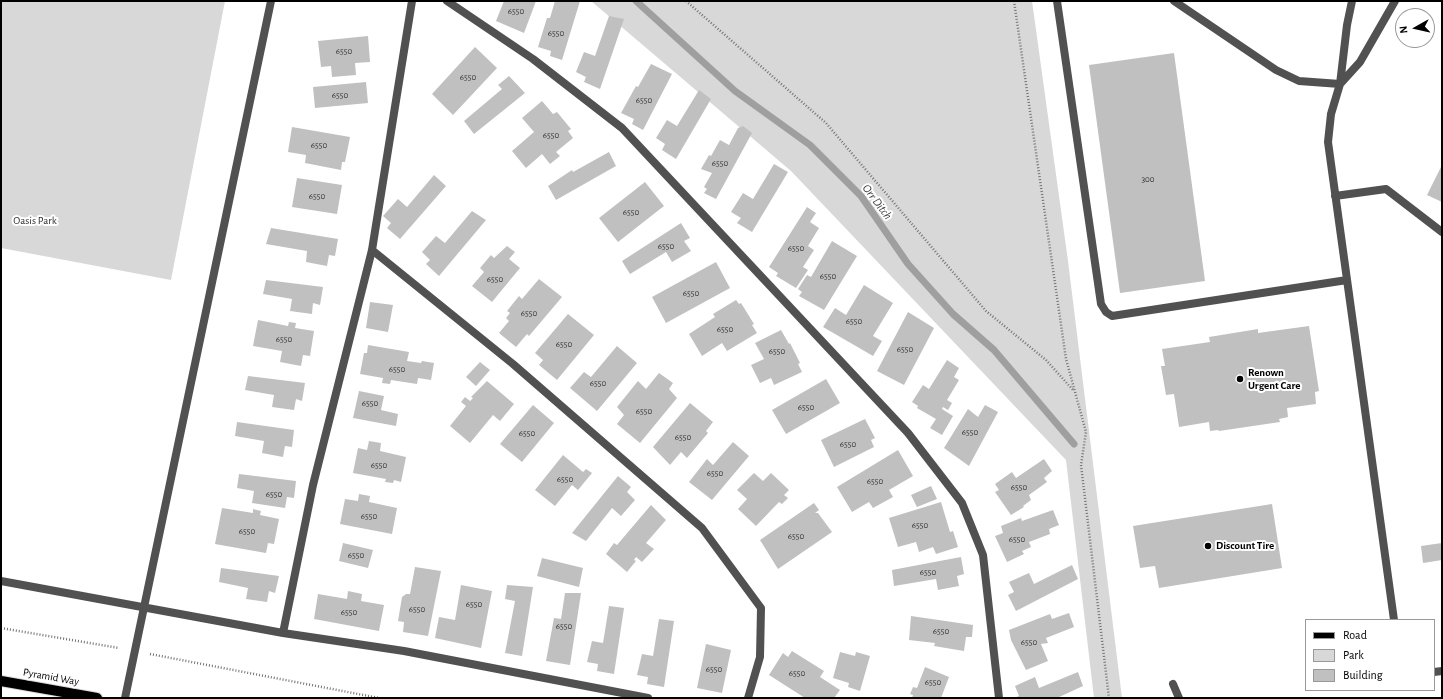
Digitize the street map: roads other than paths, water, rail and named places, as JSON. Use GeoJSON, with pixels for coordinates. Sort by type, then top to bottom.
{"type":"FeatureCollection","features":[{"type":"Feature","properties":{"kind":"main road","name":"Pyramid Way"},"geometry":{"type":"LineString","coordinates":[[1,681],[97,698]]}},
{"type":"Feature","properties":{"kind":"lane"},"geometry":{"type":"LineString","coordinates":[[125,698],[271,1]]}},
{"type":"Feature","properties":{"kind":"lane"},"geometry":{"type":"LineString","coordinates":[[283,633],[313,485],[372,250],[412,1]]}},
{"type":"Feature","properties":{"kind":"lane"},"geometry":{"type":"LineString","coordinates":[[447,1],[533,59],[622,128],[908,433],[962,503],[983,555],[998,698]]}},
{"type":"Feature","properties":{"kind":"lane"},"geometry":{"type":"LineString","coordinates":[[1057,1],[1101,304],[1106,312],[1112,316],[1347,280]]}},
{"type":"Feature","properties":{"kind":"lane"},"geometry":{"type":"LineString","coordinates":[[1174,1],[1276,70],[1299,81],[1340,84]]}},
{"type":"Feature","properties":{"kind":"lane"},"geometry":{"type":"LineString","coordinates":[[1352,1],[1347,24],[1340,84],[1331,114],[1328,142],[1394,619]]}},
{"type":"Feature","properties":{"kind":"lane"},"geometry":{"type":"LineString","coordinates":[[1340,84],[1360,62],[1394,1]]}},
{"type":"Feature","properties":{"kind":"lane"},"geometry":{"type":"LineString","coordinates":[[1335,196],[1386,189],[1442,232]]}},
{"type":"Feature","properties":{"kind":"lane"},"geometry":{"type":"LineString","coordinates":[[372,250],[513,364],[702,528],[761,608],[760,657],[748,698]]}},
{"type":"Feature","properties":{"kind":"lane"},"geometry":{"type":"LineString","coordinates":[[1,581],[144,606],[283,633],[404,651],[648,698]]}},
{"type":"Feature","properties":{"kind":"lane"},"geometry":{"type":"LineString","coordinates":[[1173,684],[1179,698]]}},
{"type":"Feature","properties":{"kind":"waterway","name":"Orr Ditch"},"geometry":{"type":"LineString","coordinates":[[636,1],[735,91],[810,145],[861,196],[908,264],[953,314],[994,350],[1074,444]]}},
{"type":"Feature","properties":{"kind":"place","name":"Renown Urgent Care"},"geometry":{"type":"Point","coordinates":[1240,379]}},
{"type":"Feature","properties":{"kind":"place","name":"Discount Tire"},"geometry":{"type":"Point","coordinates":[1208,546]}},
{"type":"Feature","properties":{"kind":"park label","name":"Oasis Park"},"geometry":{"type":"Point","coordinates":[35,221]}}]}
